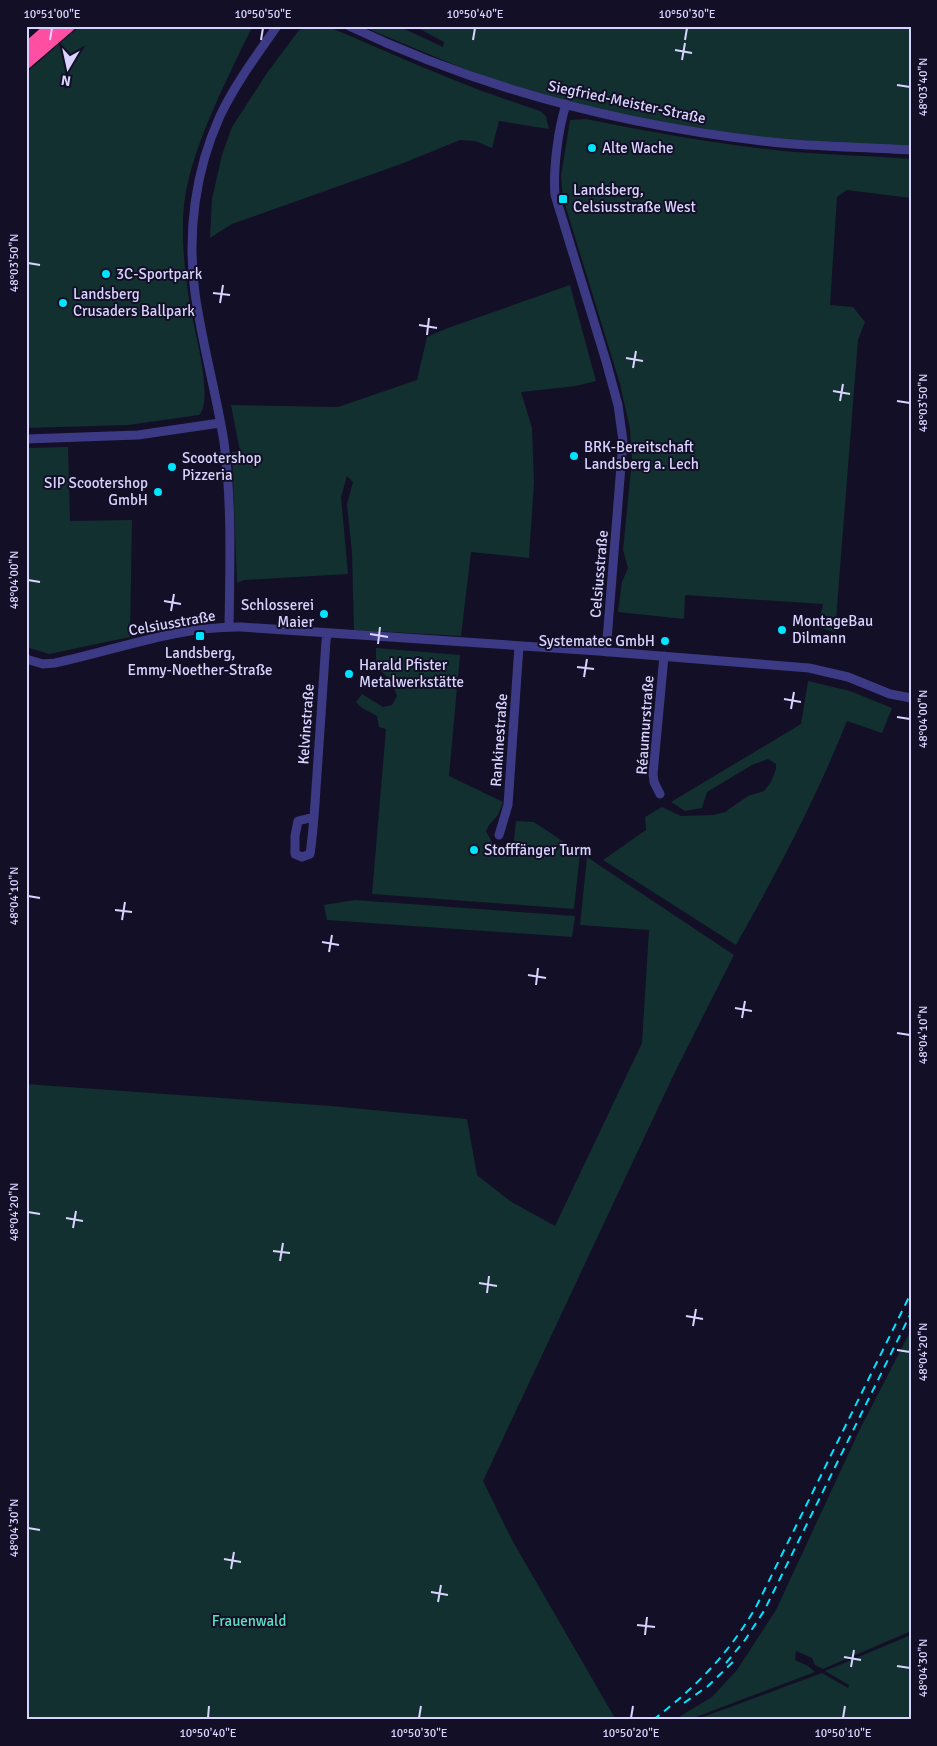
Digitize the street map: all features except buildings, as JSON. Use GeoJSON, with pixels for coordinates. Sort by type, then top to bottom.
{"type":"FeatureCollection","features":[{"type":"Feature","properties":{"kind":"highway"},"geometry":{"type":"LineString","coordinates":[[26,49],[52,26]]}},
{"type":"Feature","properties":{"kind":"highway"},"geometry":{"type":"LineString","coordinates":[[26,63],[69,26]]}},
{"type":"Feature","properties":{"kind":"street"},"geometry":{"type":"LineString","coordinates":[[229,626],[230,517],[226,460],[195,293],[192,249],[196,197],[203,165],[221,115],[234,90],[277,26]]}},
{"type":"Feature","properties":{"kind":"street","name":"Siegfried-Meister-Straße"},"geometry":{"type":"LineString","coordinates":[[349,26],[453,70],[566,104],[641,122],[725,136],[806,145],[911,150]]}},
{"type":"Feature","properties":{"kind":"street","name":"Celsiusstraße"},"geometry":{"type":"LineString","coordinates":[[26,659],[43,664],[55,663],[168,635],[229,626],[606,652],[623,441],[618,405],[606,361],[555,195],[555,164],[566,104]]}},
{"type":"Feature","properties":{"kind":"street"},"geometry":{"type":"LineString","coordinates":[[26,439],[138,435],[220,422]]}},
{"type":"Feature","properties":{"kind":"street","name":"Kelvinstraße"},"geometry":{"type":"LineString","coordinates":[[314,817],[326,633]]}},
{"type":"Feature","properties":{"kind":"street","name":"Rankinestraße"},"geometry":{"type":"LineString","coordinates":[[499,835],[508,805],[520,646]]}},
{"type":"Feature","properties":{"kind":"street"},"geometry":{"type":"LineString","coordinates":[[606,652],[809,668],[848,677],[890,694],[908,697]]}},
{"type":"Feature","properties":{"kind":"street","name":"Réaumurstraße"},"geometry":{"type":"LineString","coordinates":[[660,794],[654,782],[653,774],[664,656]]}},
{"type":"Feature","properties":{"kind":"green space","name":"3C-Sportpark"},"geometry":{"type":"Polygon","coordinates":[[[80,26],[253,26],[220,94],[200,141],[186,191],[183,234],[184,253],[189,300],[201,360],[205,394],[199,415],[128,425],[26,428],[26,73],[80,26]]]}},
{"type":"Feature","properties":{"kind":"green space"},"geometry":{"type":"Polygon","coordinates":[[[327,26],[479,90],[540,111],[546,116],[549,129],[499,121],[492,148],[475,141],[460,140],[401,164],[232,224],[210,238],[212,199],[222,155],[232,127],[267,73],[299,30],[327,26]]]}},
{"type":"Feature","properties":{"kind":"green space"},"geometry":{"type":"Polygon","coordinates":[[[361,26],[398,26],[443,47],[444,42],[414,26],[911,26],[911,148],[725,133],[642,119],[568,103],[479,75],[361,26]]]}},
{"type":"Feature","properties":{"kind":"green space"},"geometry":{"type":"Polygon","coordinates":[[[586,119],[676,136],[766,149],[802,153],[911,159],[911,198],[847,190],[837,197],[830,305],[853,307],[865,322],[858,340],[835,632],[818,627],[823,604],[685,595],[684,619],[618,612],[622,582],[628,568],[623,550],[632,459],[630,429],[620,384],[563,198],[561,176],[570,120],[586,119]]]}},
{"type":"Feature","properties":{"kind":"green space"},"geometry":{"type":"Polygon","coordinates":[[[570,285],[596,381],[576,386],[521,392],[532,428],[534,482],[529,558],[471,552],[461,636],[354,630],[352,553],[347,504],[353,482],[347,476],[341,497],[348,574],[244,580],[237,583],[232,452],[240,451],[231,405],[338,407],[417,380],[427,337],[570,285]]]}},
{"type":"Feature","properties":{"kind":"green space"},"geometry":{"type":"Polygon","coordinates":[[[68,447],[70,521],[132,520],[130,637],[49,654],[26,647],[26,448],[68,447]]]}},
{"type":"Feature","properties":{"kind":"green space"},"geometry":{"type":"Polygon","coordinates":[[[376,648],[460,655],[449,776],[503,802],[498,815],[486,831],[494,846],[513,848],[516,821],[534,822],[580,853],[574,909],[372,894],[386,729],[379,727],[377,716],[362,708],[356,702],[362,694],[383,707],[392,705],[397,696],[391,680],[376,667],[376,648]]]}},
{"type":"Feature","properties":{"kind":"green space"},"geometry":{"type":"Polygon","coordinates":[[[808,681],[850,691],[892,708],[882,733],[847,721],[795,835],[736,945],[603,860],[646,830],[645,817],[662,807],[681,816],[713,815],[725,812],[748,796],[764,791],[771,782],[776,769],[776,764],[768,759],[752,765],[707,792],[702,808],[685,811],[671,802],[801,724],[808,681]]]}},
{"type":"Feature","properties":{"kind":"green space","name":"Frauenwald"},"geometry":{"type":"Polygon","coordinates":[[[587,857],[734,955],[674,1074],[483,1481],[512,1540],[616,1720],[26,1720],[26,1084],[331,1106],[467,1119],[477,1175],[510,1201],[555,1226],[642,1043],[649,930],[580,925],[587,857]]]}},
{"type":"Feature","properties":{"kind":"green space"},"geometry":{"type":"Polygon","coordinates":[[[355,900],[575,916],[572,937],[327,920],[324,905],[355,900]]]}},
{"type":"Feature","properties":{"kind":"green space"},"geometry":{"type":"Polygon","coordinates":[[[911,1330],[911,1631],[823,1669],[815,1665],[812,1658],[796,1651],[795,1660],[808,1666],[815,1672],[688,1720],[674,1720],[712,1697],[737,1670],[776,1610],[860,1429],[911,1330]]]}},
{"type":"Feature","properties":{"kind":"green space"},"geometry":{"type":"Polygon","coordinates":[[[911,1635],[911,1720],[695,1720],[822,1673],[848,1688],[849,1685],[825,1671],[911,1635]]]}},
{"type":"Feature","properties":{"kind":"railway"},"geometry":{"type":"LineString","coordinates":[[653,1720],[684,1695],[711,1668],[735,1639],[757,1605],[911,1293]]}},
{"type":"Feature","properties":{"kind":"railway"},"geometry":{"type":"LineString","coordinates":[[726,1663],[745,1640],[764,1611],[911,1313]]}},
{"type":"Feature","properties":{"kind":"railway"},"geometry":{"type":"LineString","coordinates":[[684,1703],[708,1686],[735,1660]]}},
{"type":"Feature","properties":{"kind":"place","name":"Alte Wache"},"geometry":{"type":"Point","coordinates":[592,148]}},
{"type":"Feature","properties":{"kind":"place","name":"Landsberg, Celsiusstraße West"},"geometry":{"type":"Point","coordinates":[563,199]}},
{"type":"Feature","properties":{"kind":"place","name":"3C-Sportpark"},"geometry":{"type":"Point","coordinates":[106,274]}},
{"type":"Feature","properties":{"kind":"place","name":"Landsberg Crusaders Ballpark"},"geometry":{"type":"Point","coordinates":[63,303]}},
{"type":"Feature","properties":{"kind":"place","name":"BRK-Bereitschaft Landsberg a. Lech"},"geometry":{"type":"Point","coordinates":[574,456]}},
{"type":"Feature","properties":{"kind":"place","name":"Scootershop Pizzeria"},"geometry":{"type":"Point","coordinates":[172,467]}},
{"type":"Feature","properties":{"kind":"place","name":"SIP Scootershop GmbH"},"geometry":{"type":"Point","coordinates":[158,492]}},
{"type":"Feature","properties":{"kind":"place","name":"Schlosserei Maier"},"geometry":{"type":"Point","coordinates":[324,614]}},
{"type":"Feature","properties":{"kind":"place","name":"MontageBau Dilmann"},"geometry":{"type":"Point","coordinates":[782,630]}},
{"type":"Feature","properties":{"kind":"place","name":"Landsberg, Emmy-Noether-Straße"},"geometry":{"type":"Point","coordinates":[200,636]}},
{"type":"Feature","properties":{"kind":"place","name":"Systematec GmbH"},"geometry":{"type":"Point","coordinates":[665,641]}},
{"type":"Feature","properties":{"kind":"place","name":"Harald Pfister Metalwerkstätte"},"geometry":{"type":"Point","coordinates":[349,674]}},
{"type":"Feature","properties":{"kind":"place","name":"Stofffänger Turm"},"geometry":{"type":"Point","coordinates":[474,850]}}]}
